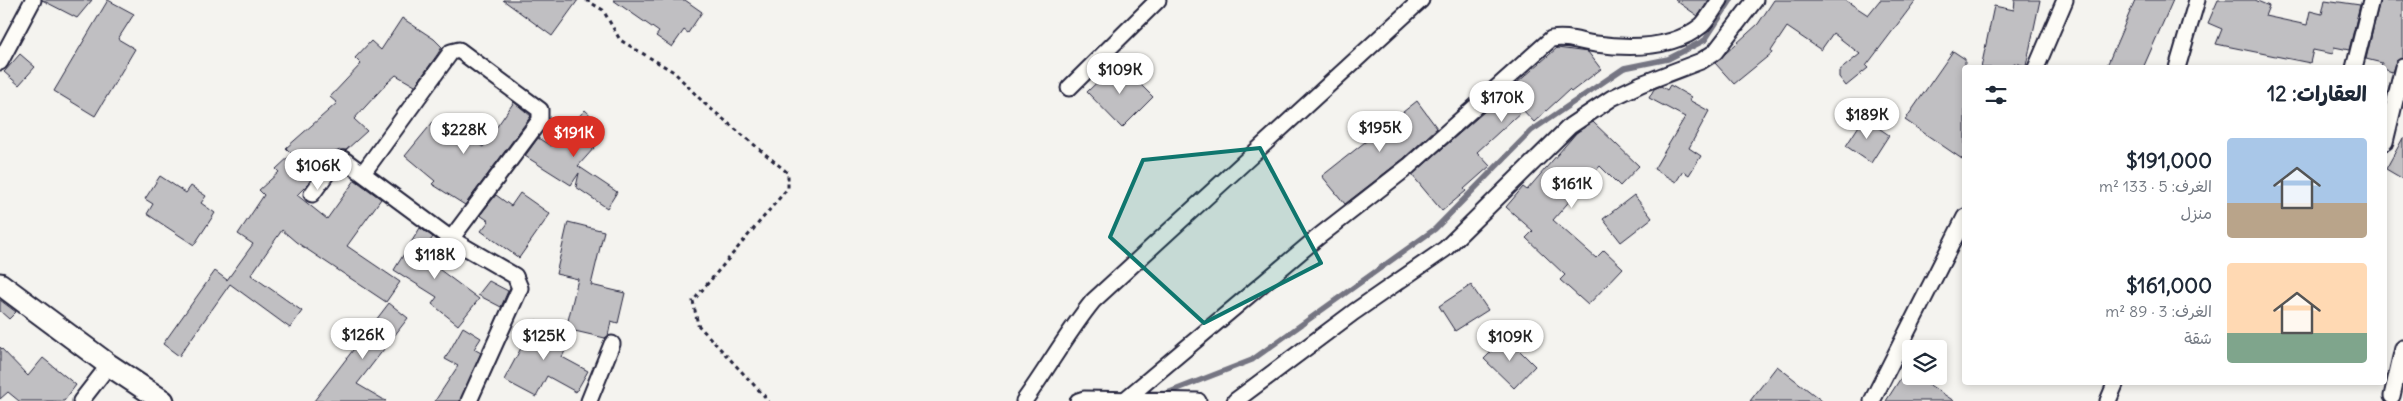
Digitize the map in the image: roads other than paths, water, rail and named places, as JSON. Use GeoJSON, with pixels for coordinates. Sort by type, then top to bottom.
{"type":"FeatureCollection","features":[{"type":"Feature","properties":{"kind":"street"},"geometry":{"type":"LineString","coordinates":[[0,62],[33,0]]}},
{"type":"Feature","properties":{"kind":"street"},"geometry":{"type":"LineString","coordinates":[[1069,88],[1158,0]]}},
{"type":"Feature","properties":{"kind":"street"},"geometry":{"type":"LineString","coordinates":[[1024,401],[1047,369],[1071,328],[1093,301],[1421,0]]}},
{"type":"Feature","properties":{"kind":"street"},"geometry":{"type":"LineString","coordinates":[[1127,398],[1311,243],[1409,166],[1551,39],[1563,36],[1595,44],[1644,47],[1681,39],[1703,24],[1720,0]]}},
{"type":"Feature","properties":{"kind":"street"},"geometry":{"type":"LineString","coordinates":[[1235,401],[1354,312],[1445,248],[1570,126],[1612,98],[1641,84],[1694,65],[1715,52],[1755,0]]}},
{"type":"Feature","properties":{"kind":"street"},"geometry":{"type":"LineString","coordinates":[[2037,65],[2065,0]]}},
{"type":"Feature","properties":{"kind":"street"},"geometry":{"type":"LineString","coordinates":[[2178,65],[2197,0]]}},
{"type":"Feature","properties":{"kind":"street"},"geometry":{"type":"LineString","coordinates":[[2355,65],[2371,0]]}},
{"type":"Feature","properties":{"kind":"street"},"geometry":{"type":"LineString","coordinates":[[363,173],[451,52],[459,50],[540,110],[540,120],[451,239]]}},
{"type":"Feature","properties":{"kind":"street"},"geometry":{"type":"LineString","coordinates":[[2387,134],[2403,67]]}},
{"type":"Feature","properties":{"kind":"street"},"geometry":{"type":"LineString","coordinates":[[312,194],[335,162],[343,159],[451,239],[515,276],[520,288],[470,401]]}},
{"type":"Feature","properties":{"kind":"street"},"geometry":{"type":"LineString","coordinates":[[1872,401],[1962,223]]}},
{"type":"Feature","properties":{"kind":"street"},"geometry":{"type":"LineString","coordinates":[[0,284],[109,366],[163,401]]}},
{"type":"Feature","properties":{"kind":"street"},"geometry":{"type":"LineString","coordinates":[[589,401],[612,344]]}},
{"type":"Feature","properties":{"kind":"street"},"geometry":{"type":"LineString","coordinates":[[2392,396],[2403,348]]}},
{"type":"Feature","properties":{"kind":"street"},"geometry":{"type":"LineString","coordinates":[[81,401],[109,366]]}},
{"type":"Feature","properties":{"kind":"street"},"geometry":{"type":"LineString","coordinates":[[2108,401],[2115,385]]}},
{"type":"Feature","properties":{"kind":"street"},"geometry":{"type":"LineString","coordinates":[[1078,401],[1084,399],[1127,398],[1198,401]]}},
{"type":"Feature","properties":{"kind":"waterway"},"geometry":{"type":"LineString","coordinates":[[1162,395],[1252,360],[1435,229],[1531,131],[1624,68],[1668,59],[1705,40],[1731,0]]}}]}
